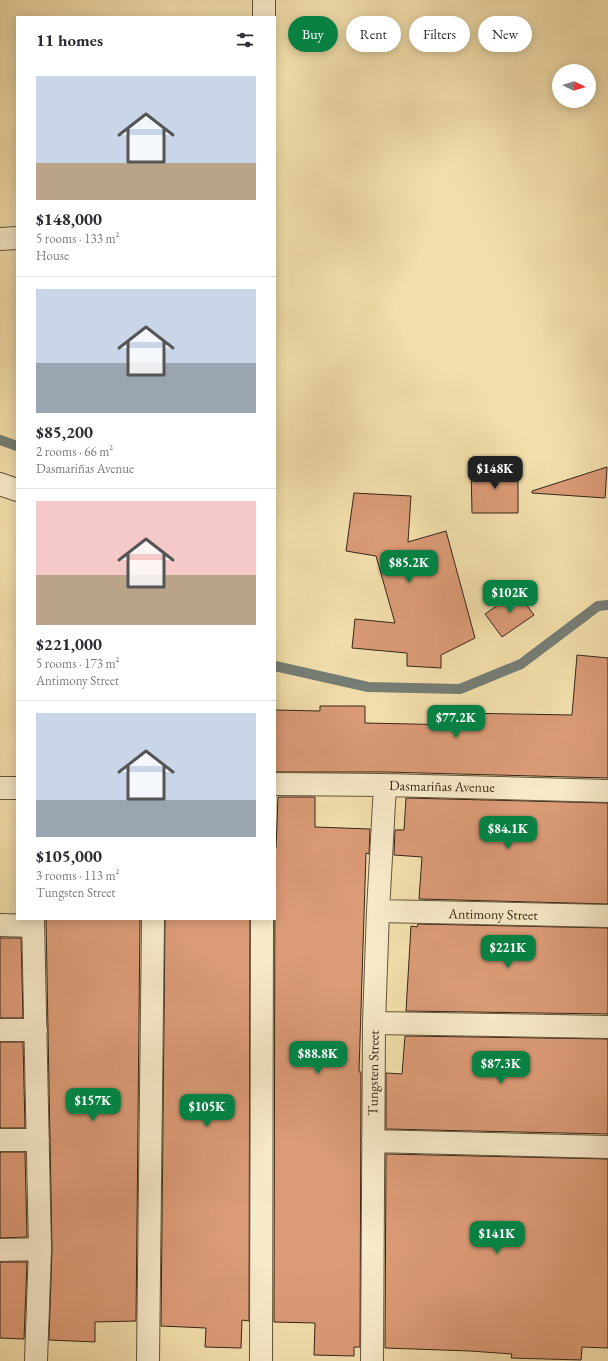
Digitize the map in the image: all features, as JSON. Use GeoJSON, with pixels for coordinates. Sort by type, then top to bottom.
{"type":"FeatureCollection","features":[{"type":"Feature","properties":{"kind":"street"},"geometry":{"type":"LineString","coordinates":[[264,0],[264,16]]}},
{"type":"Feature","properties":{"kind":"street"},"geometry":{"type":"LineString","coordinates":[[0,239],[16,238]]}},
{"type":"Feature","properties":{"kind":"street"},"geometry":{"type":"LineString","coordinates":[[0,484],[16,490]]}},
{"type":"Feature","properties":{"kind":"street","name":"Dasmariñas Avenue"},"geometry":{"type":"LineString","coordinates":[[276,784],[608,790]]}},
{"type":"Feature","properties":{"kind":"street","name":"Tungsten Street"},"geometry":{"type":"LineString","coordinates":[[372,1361],[374,1023],[385,785]]}},
{"type":"Feature","properties":{"kind":"street"},"geometry":{"type":"LineString","coordinates":[[0,788],[16,788]]}},
{"type":"Feature","properties":{"kind":"street","name":"Antimony Street"},"geometry":{"type":"LineString","coordinates":[[378,911],[608,916]]}},
{"type":"Feature","properties":{"kind":"street"},"geometry":{"type":"LineString","coordinates":[[148,1361],[153,920]]}},
{"type":"Feature","properties":{"kind":"street"},"geometry":{"type":"LineString","coordinates":[[262,920],[262,1361]]}},
{"type":"Feature","properties":{"kind":"street"},"geometry":{"type":"LineString","coordinates":[[0,925],[33,923],[40,1249],[36,1361]]}},
{"type":"Feature","properties":{"kind":"street"},"geometry":{"type":"LineString","coordinates":[[374,1023],[608,1027]]}},
{"type":"Feature","properties":{"kind":"street"},"geometry":{"type":"LineString","coordinates":[[0,1030],[36,1030]]}},
{"type":"Feature","properties":{"kind":"street"},"geometry":{"type":"LineString","coordinates":[[0,1140],[38,1140]]}},
{"type":"Feature","properties":{"kind":"street"},"geometry":{"type":"LineString","coordinates":[[373,1141],[608,1147]]}},
{"type":"Feature","properties":{"kind":"street"},"geometry":{"type":"LineString","coordinates":[[0,1250],[40,1249]]}},
{"type":"Feature","properties":{"kind":"building"},"geometry":{"type":"Polygon","coordinates":[[[518,466],[518,513],[472,513],[471,467],[518,466]]]}},
{"type":"Feature","properties":{"kind":"building"},"geometry":{"type":"Polygon","coordinates":[[[607,467],[605,498],[532,493],[532,491],[607,467]]]}},
{"type":"Feature","properties":{"kind":"building"},"geometry":{"type":"Polygon","coordinates":[[[354,493],[411,496],[408,542],[446,531],[475,638],[441,655],[441,668],[407,666],[407,653],[352,648],[355,619],[395,623],[376,556],[346,551],[354,493]]]}},
{"type":"Feature","properties":{"kind":"building"},"geometry":{"type":"Polygon","coordinates":[[[517,592],[534,615],[502,637],[485,614],[517,592]]]}},
{"type":"Feature","properties":{"kind":"building"},"geometry":{"type":"Polygon","coordinates":[[[577,655],[608,658],[608,778],[385,772],[276,772],[276,710],[320,711],[320,706],[365,706],[365,723],[458,725],[458,713],[572,715],[577,655]]]}},
{"type":"Feature","properties":{"kind":"building"},"geometry":{"type":"Polygon","coordinates":[[[278,797],[315,797],[315,827],[370,829],[369,854],[366,853],[359,1072],[361,1072],[360,1347],[354,1347],[354,1356],[314,1355],[315,1323],[274,1322],[276,848],[278,797]]]}},
{"type":"Feature","properties":{"kind":"building"},"geometry":{"type":"Polygon","coordinates":[[[406,798],[608,803],[608,904],[419,899],[422,857],[394,855],[395,830],[404,830],[406,798]]]}},
{"type":"Feature","properties":{"kind":"building"},"geometry":{"type":"Polygon","coordinates":[[[46,920],[140,920],[136,1321],[95,1322],[95,1342],[49,1340],[52,1249],[46,920]]]}},
{"type":"Feature","properties":{"kind":"building"},"geometry":{"type":"Polygon","coordinates":[[[165,920],[250,920],[249,1321],[242,1320],[241,1348],[205,1347],[206,1328],[161,1326],[165,920]]]}},
{"type":"Feature","properties":{"kind":"building"},"geometry":{"type":"Polygon","coordinates":[[[418,924],[608,928],[608,1014],[406,1011],[411,926],[417,927],[418,924]]]}},
{"type":"Feature","properties":{"kind":"building"},"geometry":{"type":"Polygon","coordinates":[[[0,938],[21,938],[23,1018],[0,1018],[0,938]]]}},
{"type":"Feature","properties":{"kind":"building"},"geometry":{"type":"Polygon","coordinates":[[[405,1036],[608,1039],[608,1134],[386,1129],[386,1073],[402,1074],[405,1036]]]}},
{"type":"Feature","properties":{"kind":"building"},"geometry":{"type":"Polygon","coordinates":[[[0,1042],[23,1042],[25,1128],[0,1128],[0,1042]]]}},
{"type":"Feature","properties":{"kind":"building"},"geometry":{"type":"Polygon","coordinates":[[[0,1152],[25,1152],[27,1237],[0,1238],[0,1152]]]}},
{"type":"Feature","properties":{"kind":"building"},"geometry":{"type":"Polygon","coordinates":[[[386,1154],[608,1159],[608,1348],[582,1347],[581,1360],[511,1358],[512,1354],[385,1348],[386,1154]]]}},
{"type":"Feature","properties":{"kind":"building"},"geometry":{"type":"Polygon","coordinates":[[[0,1262],[27,1262],[24,1339],[0,1338],[0,1262]]]}},
{"type":"Feature","properties":{"kind":"waterway"},"geometry":{"type":"LineString","coordinates":[[0,440],[16,446]]}},
{"type":"Feature","properties":{"kind":"waterway"},"geometry":{"type":"LineString","coordinates":[[276,666],[368,687],[460,689],[521,664],[598,606],[608,605]]}}]}
